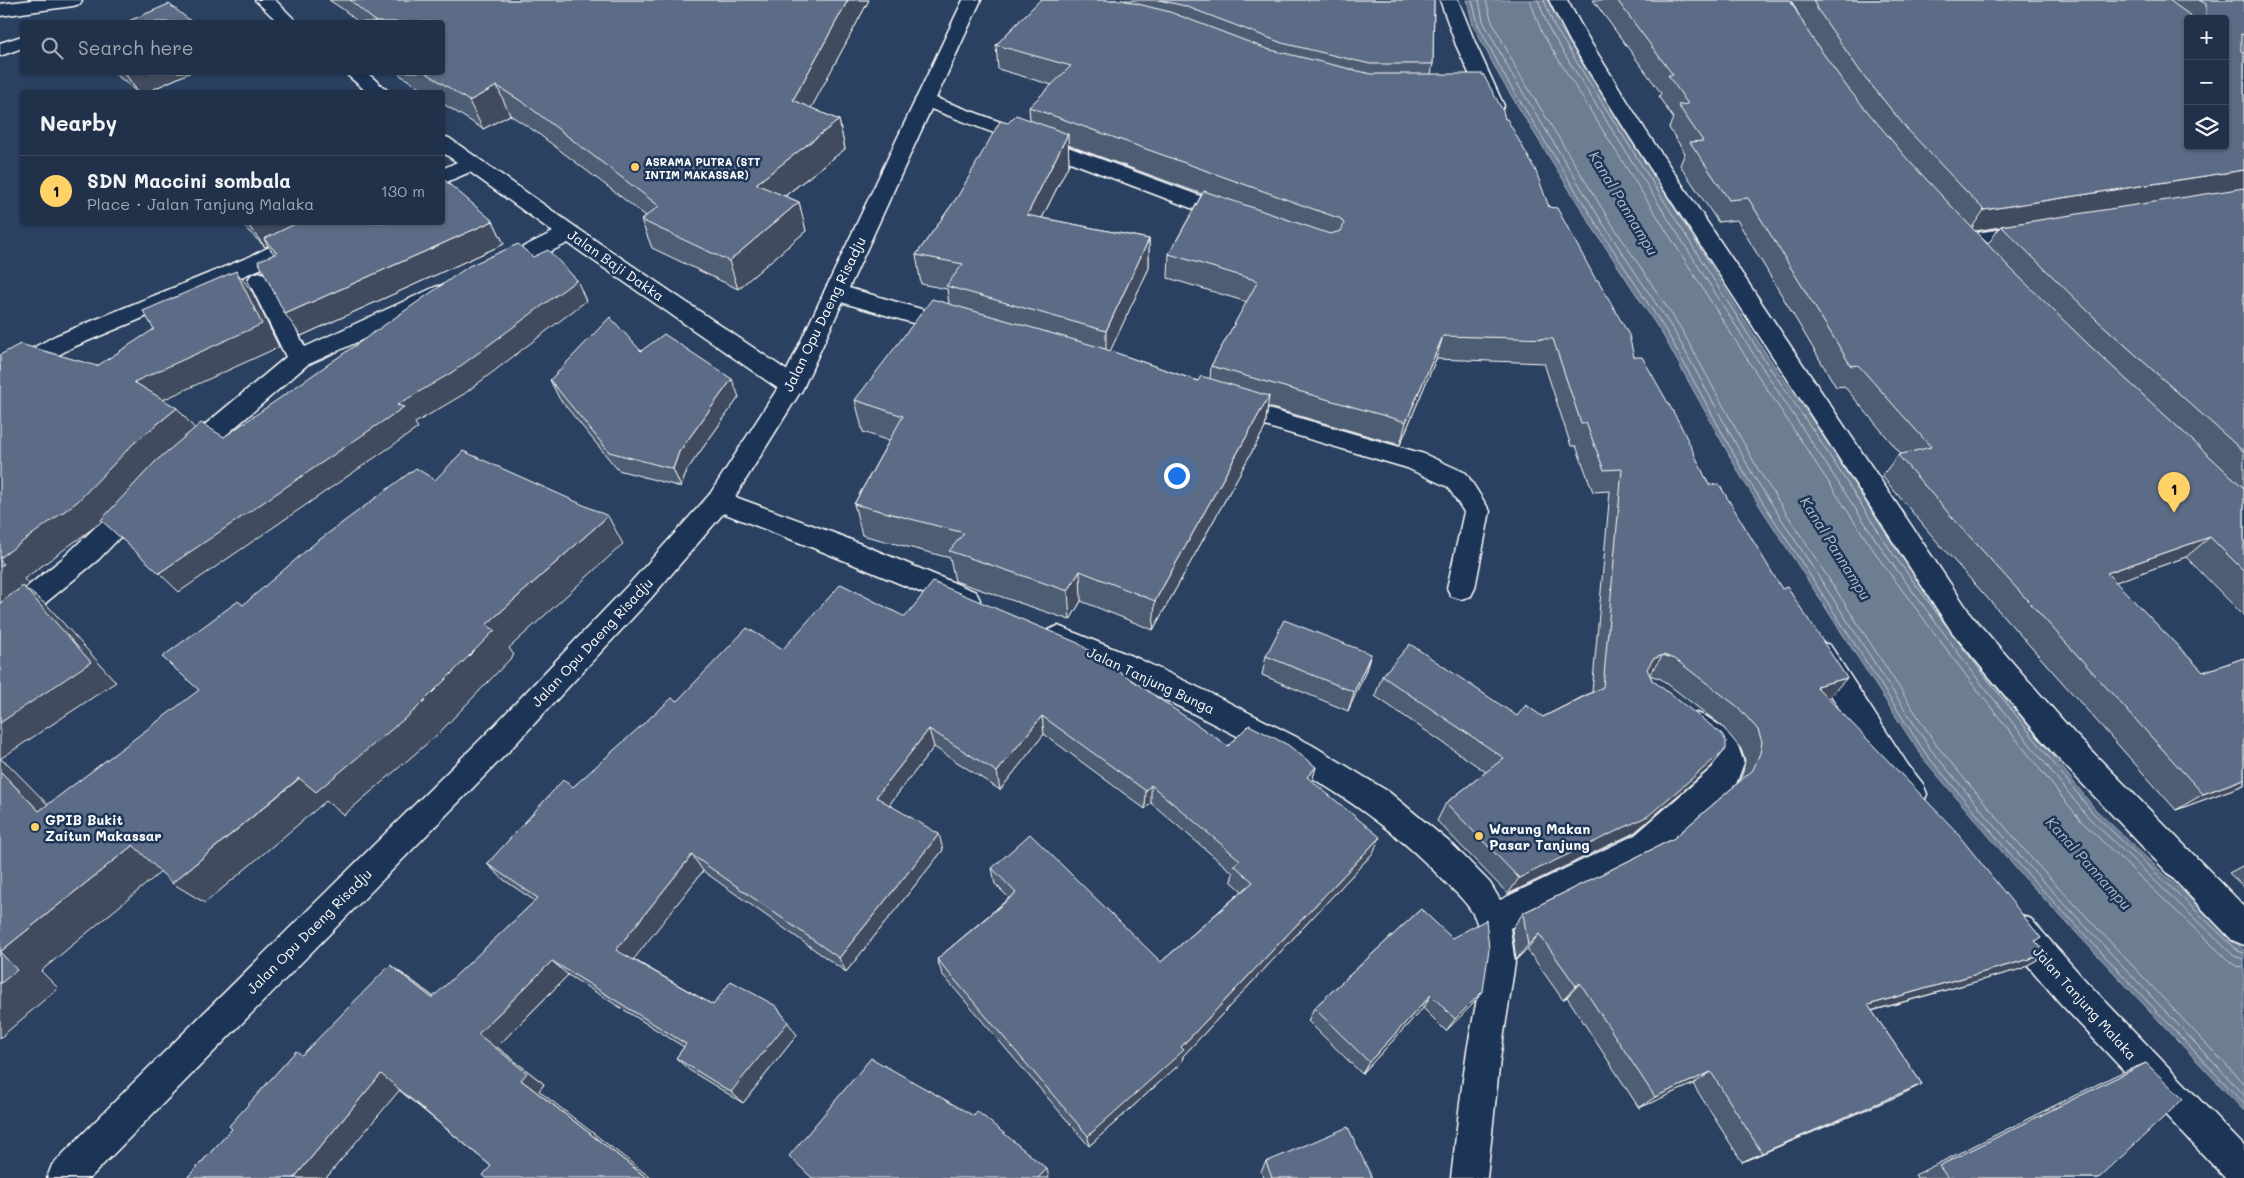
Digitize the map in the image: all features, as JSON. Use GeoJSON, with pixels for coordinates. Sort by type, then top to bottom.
{"type":"FeatureCollection","features":[{"type":"Feature","properties":{"kind":"street"},"geometry":{"type":"LineString","coordinates":[[0,10],[73,0]]}},
{"type":"Feature","properties":{"kind":"street"},"geometry":{"type":"LineString","coordinates":[[60,20],[84,0]]}},
{"type":"Feature","properties":{"kind":"street"},"geometry":{"type":"LineString","coordinates":[[264,0],[286,20]]}},
{"type":"Feature","properties":{"kind":"street","name":"Jalan Opu Daeng Risadju"},"geometry":{"type":"LineString","coordinates":[[65,1178],[151,1089],[498,742],[641,590],[718,501],[792,386],[972,0]]}},
{"type":"Feature","properties":{"kind":"street"},"geometry":{"type":"LineString","coordinates":[[1449,0],[1475,89],[1503,124]]}},
{"type":"Feature","properties":{"kind":"street"},"geometry":{"type":"LineString","coordinates":[[1558,0],[1581,43],[1636,131],[1962,624],[2004,679],[2095,777],[2244,929]]}},
{"type":"Feature","properties":{"kind":"street"},"geometry":{"type":"LineString","coordinates":[[0,50],[20,43]]}},
{"type":"Feature","properties":{"kind":"street"},"geometry":{"type":"LineString","coordinates":[[357,75],[376,90]]}},
{"type":"Feature","properties":{"kind":"street"},"geometry":{"type":"LineString","coordinates":[[925,100],[1254,224]]}},
{"type":"Feature","properties":{"kind":"street","name":"Jalan Baji Dakka"},"geometry":{"type":"LineString","coordinates":[[445,144],[569,233],[792,386]]}},
{"type":"Feature","properties":{"kind":"street"},"geometry":{"type":"LineString","coordinates":[[445,176],[471,164]]}},
{"type":"Feature","properties":{"kind":"street"},"geometry":{"type":"LineString","coordinates":[[0,377],[64,342],[256,262],[333,225]]}},
{"type":"Feature","properties":{"kind":"street"},"geometry":{"type":"LineString","coordinates":[[1983,262],[1957,235],[2050,228]]}},
{"type":"Feature","properties":{"kind":"street"},"geometry":{"type":"LineString","coordinates":[[0,624],[55,583],[97,546],[159,479],[299,359],[470,281],[569,233]]}},
{"type":"Feature","properties":{"kind":"street"},"geometry":{"type":"LineString","coordinates":[[259,280],[299,359]]}},
{"type":"Feature","properties":{"kind":"street"},"geometry":{"type":"LineString","coordinates":[[835,292],[978,334]]}},
{"type":"Feature","properties":{"kind":"street"},"geometry":{"type":"LineString","coordinates":[[1206,400],[1415,461],[1457,480],[1477,511],[1461,588]]}},
{"type":"Feature","properties":{"kind":"street"},"geometry":{"type":"LineString","coordinates":[[718,501],[830,543],[993,611]]}},
{"type":"Feature","properties":{"kind":"street","name":"Jalan Tanjung Bunga"},"geometry":{"type":"LineString","coordinates":[[1038,630],[1129,668],[1206,705],[1301,755],[1378,802],[1449,864],[1479,894],[1493,920],[1498,963],[1483,1058],[1469,1178]]}},
{"type":"Feature","properties":{"kind":"street"},"geometry":{"type":"LineString","coordinates":[[1804,630],[1897,775],[1927,814]]}},
{"type":"Feature","properties":{"kind":"street"},"geometry":{"type":"LineString","coordinates":[[1493,920],[1646,846],[1724,777],[1730,762],[1727,752],[1719,743],[1674,707]]}},
{"type":"Feature","properties":{"kind":"street","name":"Jalan Tanjung Malaka"},"geometry":{"type":"LineString","coordinates":[[2004,913],[2072,991],[2244,1172]]}},
{"type":"Feature","properties":{"kind":"water","name":"Kanal Pannampu"},"geometry":{"type":"Polygon","coordinates":[[[1467,0],[1548,0],[1558,24],[1767,355],[1821,433],[1897,551],[1986,671],[2095,809],[2244,950],[2244,1111],[2019,872],[1922,757],[1743,480],[1664,337],[1593,228],[1501,79],[1473,25],[1467,0]]]}},
{"type":"Feature","properties":{"kind":"building"},"geometry":{"type":"Polygon","coordinates":[[[350,0],[848,0],[793,100],[839,120],[756,184],[799,202],[729,261],[641,220],[659,206],[524,103],[497,86],[469,101],[430,75],[445,75],[445,20],[374,20],[350,0]]]}},
{"type":"Feature","properties":{"kind":"building"},"geometry":{"type":"Polygon","coordinates":[[[1040,0],[1122,0],[1170,12],[1267,49],[1371,74],[1483,74],[1503,111],[1505,119],[1507,119],[1535,169],[1549,207],[1557,208],[1596,280],[1598,280],[1629,335],[1634,357],[1642,357],[1680,424],[1709,485],[1719,484],[1782,589],[1787,587],[1847,678],[1816,686],[1952,827],[2041,938],[2035,941],[2047,954],[1868,1005],[1922,1084],[1762,1153],[1711,1072],[1655,1097],[1580,983],[1576,986],[1539,934],[1528,945],[1523,913],[1673,839],[1753,770],[1762,742],[1758,730],[1738,707],[1675,659],[1663,655],[1653,659],[1647,669],[1652,680],[1722,734],[1726,741],[1726,749],[1648,816],[1519,878],[1446,803],[1504,758],[1382,676],[1410,644],[1517,716],[1526,705],[1543,717],[1603,687],[1622,469],[1604,470],[1586,423],[1581,423],[1553,339],[1443,336],[1406,422],[1211,366],[1258,281],[1169,254],[1204,191],[1330,234],[1341,231],[1344,224],[1341,219],[1029,107],[1071,66],[996,45],[1040,0]]]}},
{"type":"Feature","properties":{"kind":"building"},"geometry":{"type":"Polygon","coordinates":[[[1159,0],[1434,0],[1433,64],[1370,64],[1282,43],[1185,6],[1159,0]]]}},
{"type":"Feature","properties":{"kind":"building"},"geometry":{"type":"Polygon","coordinates":[[[1617,0],[1790,0],[1810,35],[1847,87],[1909,161],[2009,267],[2090,346],[2244,488],[2244,571],[2210,537],[2107,573],[2203,672],[2244,658],[2244,779],[2203,794],[1898,455],[1931,447],[1858,365],[1851,366],[1748,198],[1729,200],[1690,142],[1703,141],[1678,105],[1688,104],[1668,75],[1673,75],[1617,0]]]}},
{"type":"Feature","properties":{"kind":"building"},"geometry":{"type":"Polygon","coordinates":[[[1813,0],[2169,0],[2190,15],[2184,15],[2184,150],[2229,150],[2229,15],[2206,15],[2206,4],[2199,0],[2244,0],[2244,35],[2241,34],[2241,51],[2244,53],[2244,170],[1984,210],[1907,129],[1860,71],[1813,0]]]}},
{"type":"Feature","properties":{"kind":"building"},"geometry":{"type":"Polygon","coordinates":[[[169,4],[189,20],[131,20],[169,4]]]}},
{"type":"Feature","properties":{"kind":"building"},"geometry":{"type":"Polygon","coordinates":[[[1016,115],[1068,134],[1027,215],[1149,239],[1106,331],[946,286],[963,264],[916,255],[958,196],[1000,121],[1008,123],[1016,115]]]}},
{"type":"Feature","properties":{"kind":"building"},"geometry":{"type":"Polygon","coordinates":[[[445,181],[493,221],[285,314],[258,261],[277,253],[264,239],[293,225],[445,225],[445,181]]]}},
{"type":"Feature","properties":{"kind":"building"},"geometry":{"type":"Polygon","coordinates":[[[2244,188],[2244,452],[2097,320],[2001,226],[2244,188]]]}},
{"type":"Feature","properties":{"kind":"building"},"geometry":{"type":"Polygon","coordinates":[[[518,244],[533,257],[548,250],[577,280],[451,373],[397,405],[404,407],[159,573],[101,520],[156,461],[201,423],[224,437],[469,266],[518,244]]]}},
{"type":"Feature","properties":{"kind":"building"},"geometry":{"type":"Polygon","coordinates":[[[236,271],[262,324],[134,382],[177,408],[134,443],[77,502],[0,558],[0,355],[20,344],[97,366],[154,329],[143,311],[236,271]]]}},
{"type":"Feature","properties":{"kind":"building"},"geometry":{"type":"Polygon","coordinates":[[[932,299],[1099,347],[1198,381],[1201,376],[1269,396],[1155,601],[1080,571],[1068,591],[949,551],[964,533],[854,504],[903,416],[855,400],[932,299]]]}},
{"type":"Feature","properties":{"kind":"building"},"geometry":{"type":"Polygon","coordinates":[[[610,317],[641,351],[664,334],[732,379],[679,452],[673,469],[609,452],[550,380],[610,317]]]}},
{"type":"Feature","properties":{"kind":"building"},"geometry":{"type":"Polygon","coordinates":[[[463,451],[608,516],[486,625],[495,630],[415,710],[316,792],[299,778],[172,883],[133,845],[0,952],[0,771],[39,811],[199,690],[162,657],[238,601],[243,605],[315,543],[416,468],[435,480],[463,451]]]}},
{"type":"Feature","properties":{"kind":"building"},"geometry":{"type":"Polygon","coordinates":[[[933,582],[1078,643],[1228,746],[1249,725],[1288,745],[1316,767],[1307,777],[1380,837],[1181,1047],[1184,1050],[1088,1136],[937,959],[1016,893],[992,868],[1030,834],[1161,962],[1253,882],[1234,865],[1240,860],[1151,785],[1146,791],[1042,716],[997,772],[929,729],[876,797],[939,834],[839,958],[692,855],[616,950],[713,1005],[731,981],[776,1006],[788,1022],[731,1092],[676,1058],[686,1044],[552,961],[478,1034],[527,1073],[521,1080],[647,1178],[486,1178],[483,1175],[491,1166],[381,1074],[294,1178],[187,1178],[232,1129],[229,1126],[296,1051],[302,1055],[390,965],[432,998],[538,898],[487,864],[563,780],[573,787],[672,698],[677,701],[747,628],[783,649],[841,584],[905,617],[933,582]]]}},
{"type":"Feature","properties":{"kind":"building"},"geometry":{"type":"Polygon","coordinates":[[[23,586],[91,662],[0,723],[0,603],[23,586]]]}},
{"type":"Feature","properties":{"kind":"building"},"geometry":{"type":"Polygon","coordinates":[[[1284,620],[1371,654],[1354,692],[1266,656],[1284,620]]]}},
{"type":"Feature","properties":{"kind":"building"},"geometry":{"type":"Polygon","coordinates":[[[1421,909],[1452,938],[1486,920],[1489,949],[1483,991],[1455,1019],[1431,995],[1369,1062],[1314,1008],[1421,909]]]}},
{"type":"Feature","properties":{"kind":"building"},"geometry":{"type":"Polygon","coordinates":[[[0,952],[17,970],[0,984],[0,952]]]}},
{"type":"Feature","properties":{"kind":"building"},"geometry":{"type":"Polygon","coordinates":[[[871,1058],[974,1116],[977,1111],[1047,1169],[1038,1178],[812,1178],[789,1156],[871,1058]]]}},
{"type":"Feature","properties":{"kind":"building"},"geometry":{"type":"Polygon","coordinates":[[[2146,1063],[2183,1099],[2099,1178],[1948,1178],[1939,1166],[2146,1063]]]}},
{"type":"Feature","properties":{"kind":"building"},"geometry":{"type":"Polygon","coordinates":[[[1348,1127],[1372,1178],[1272,1178],[1266,1162],[1348,1127]]]}},
{"type":"Feature","properties":{"kind":"place","name":"ASRAMA PUTRA (STT INTIM MAKASSAR)"},"geometry":{"type":"Point","coordinates":[635,167]}},
{"type":"Feature","properties":{"kind":"place","name":"SDN Maccini sombala"},"geometry":{"type":"Point","coordinates":[2174,513]}},
{"type":"Feature","properties":{"kind":"place","name":"GPIB Bukit Zaitun Makassar"},"geometry":{"type":"Point","coordinates":[35,827]}},
{"type":"Feature","properties":{"kind":"place","name":"Warung Makan Pasar Tanjung"},"geometry":{"type":"Point","coordinates":[1479,836]}}]}
